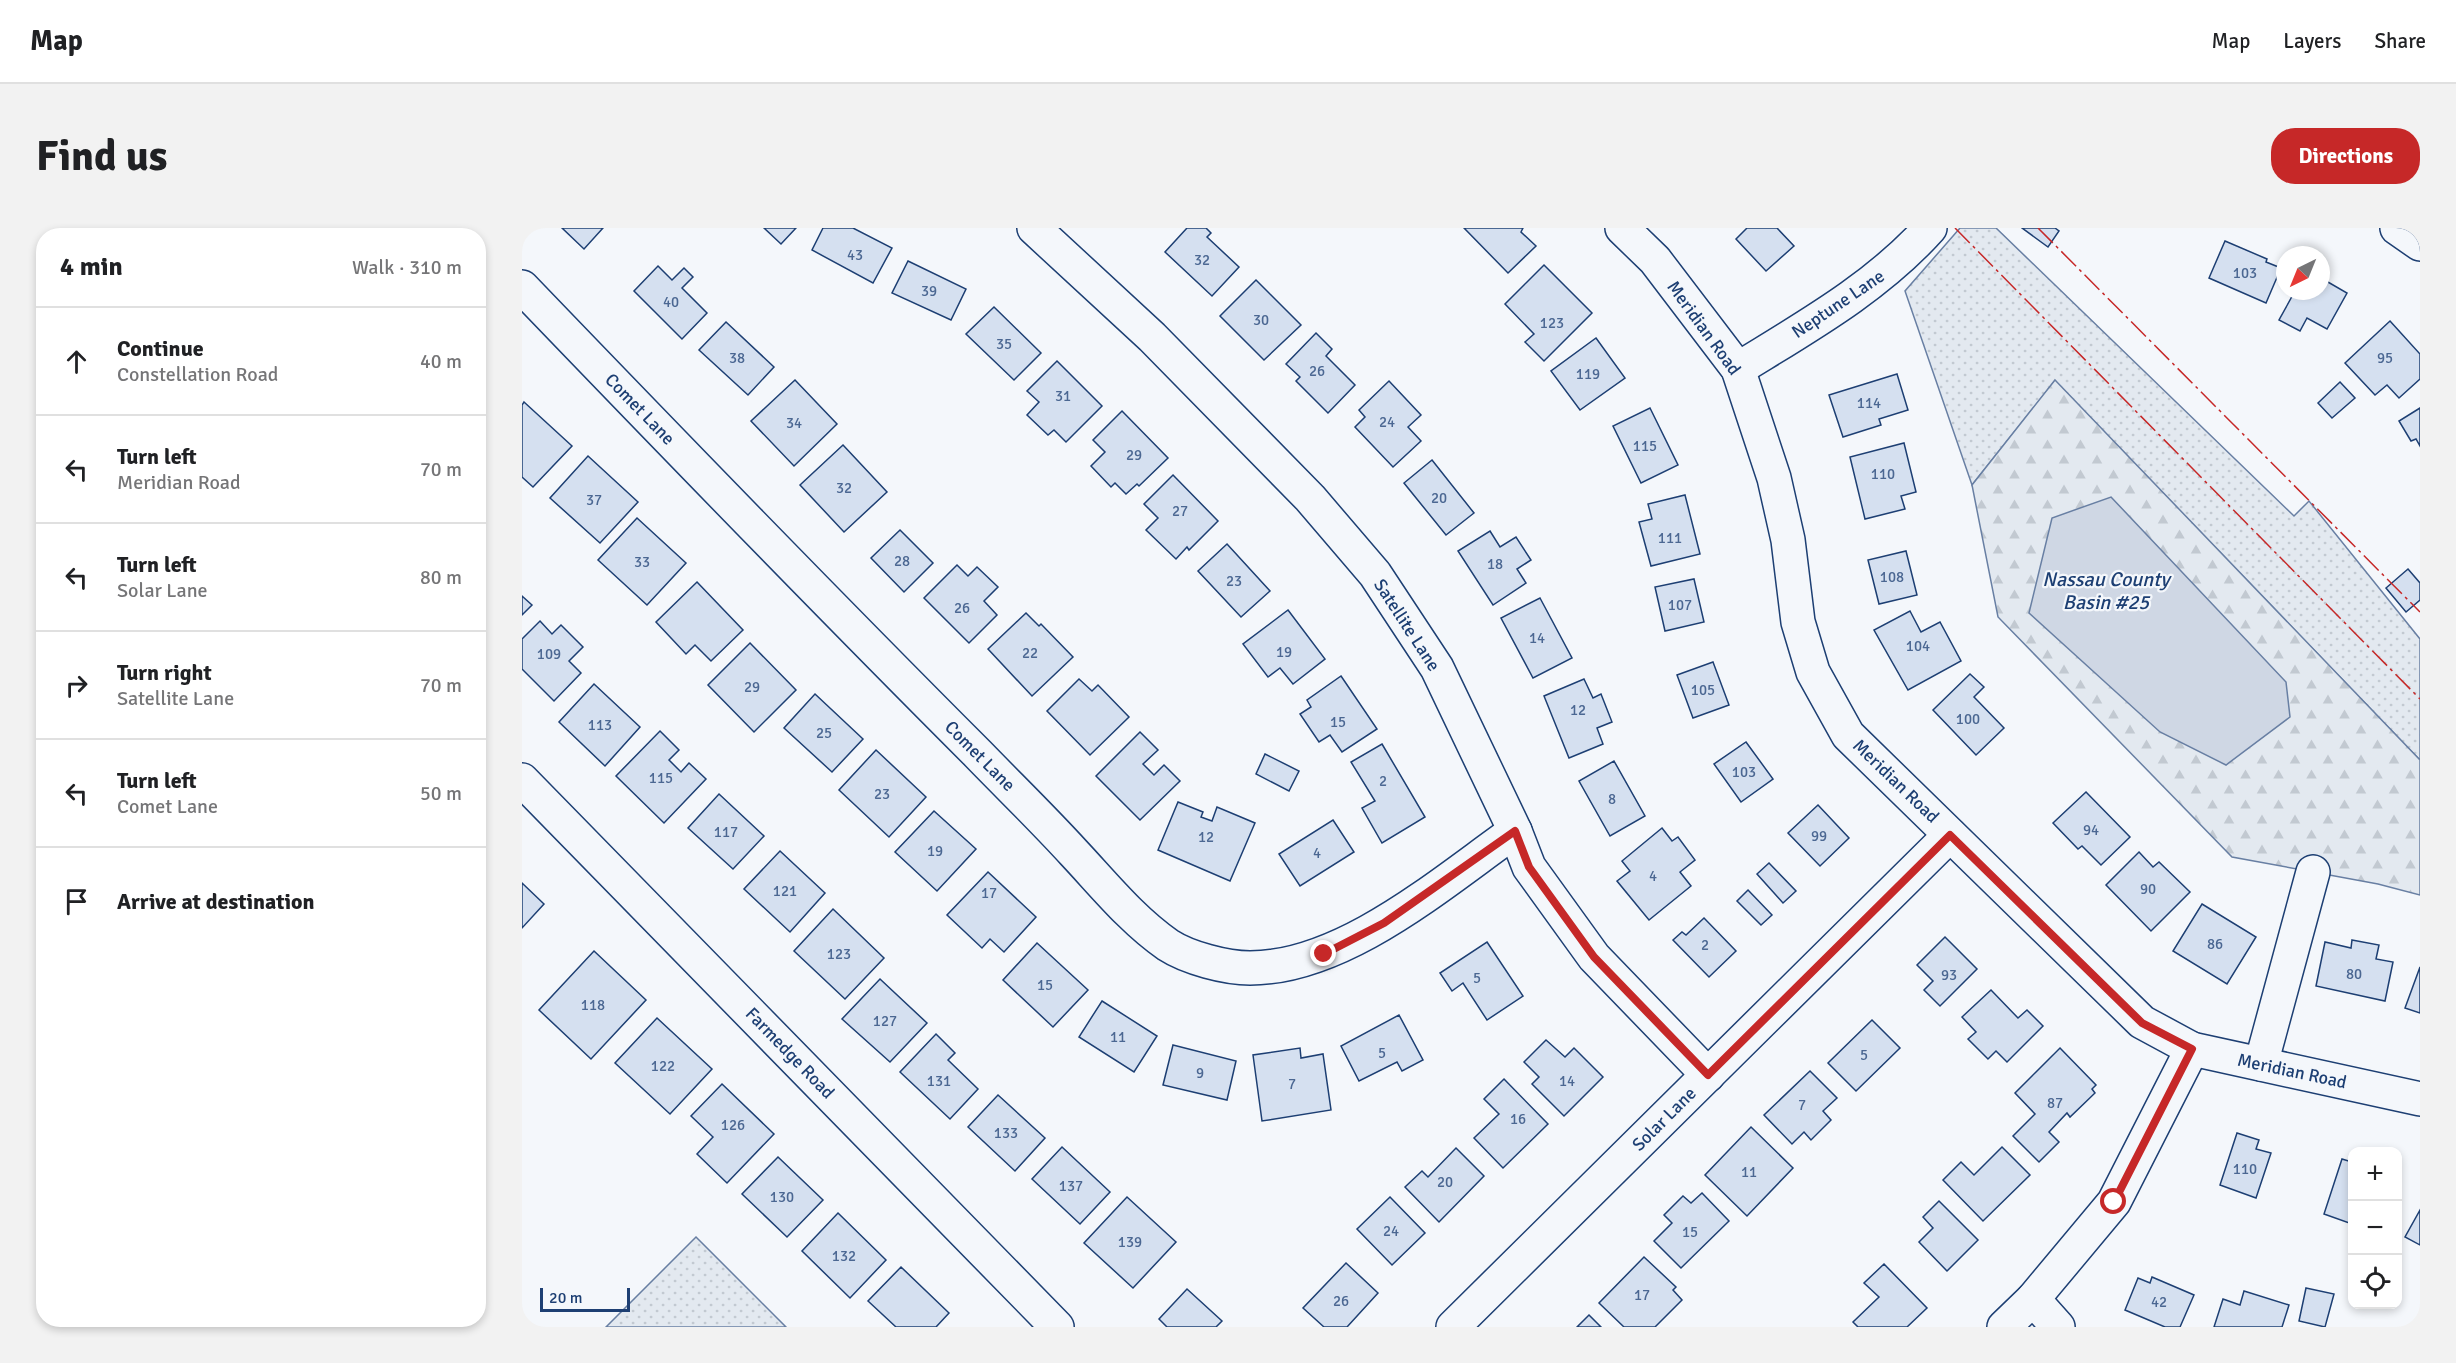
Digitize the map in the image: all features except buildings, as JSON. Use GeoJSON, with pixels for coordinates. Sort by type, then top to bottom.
{"type":"FeatureCollection","features":[{"type":"Feature","properties":{"kind":"street","name":"Satellite Lane"},"geometry":{"type":"LineString","coordinates":[[1034,228],[1152,337],[1302,490],[1375,574],[1437,668],[1515,831],[1529,867],[1594,957],[1708,1075]]}},
{"type":"Feature","properties":{"kind":"street","name":"Meridian Road"},"geometry":{"type":"LineString","coordinates":[[1622,228],[1655,261],[1738,369],[1774,478],[1788,540],[1798,622],[1813,672],[1848,735],[2142,1023],[2192,1049],[2420,1099]]}},
{"type":"Feature","properties":{"kind":"street","name":"Neptune Lane"},"geometry":{"type":"LineString","coordinates":[[1738,369],[1856,296],[1907,254],[1930,228]]}},
{"type":"Feature","properties":{"kind":"street"},"geometry":{"type":"LineString","coordinates":[[2397,228],[2420,244]]}},
{"type":"Feature","properties":{"kind":"street","name":"Comet Lane"},"geometry":{"type":"LineString","coordinates":[[522,287],[765,539],[1046,822],[1129,912],[1170,946],[1215,964],[1248,968],[1279,966],[1324,954],[1384,923],[1515,831]]}},
{"type":"Feature","properties":{"kind":"street","name":"Farmedge Road"},"geometry":{"type":"LineString","coordinates":[[522,780],[1057,1327]]}},
{"type":"Feature","properties":{"kind":"street","name":"Solar Lane"},"geometry":{"type":"LineString","coordinates":[[1454,1327],[1950,835]]}},
{"type":"Feature","properties":{"kind":"street"},"geometry":{"type":"LineString","coordinates":[[2261,1064],[2313,872]]}},
{"type":"Feature","properties":{"kind":"street"},"geometry":{"type":"LineString","coordinates":[[2004,1327],[2033,1299],[2114,1202],[2192,1049]]}},
{"type":"Feature","properties":{"kind":"street"},"geometry":{"type":"LineString","coordinates":[[2033,1299],[2058,1327]]}},
{"type":"Feature","properties":{"kind":"green space"},"geometry":{"type":"Polygon","coordinates":[[[1960,228],[1996,228],[2294,516],[2309,501],[2420,639],[2420,760],[2055,381],[1972,485],[1905,291],[1960,228]]]}},
{"type":"Feature","properties":{"kind":"green space"},"geometry":{"type":"Polygon","coordinates":[[[2055,380],[2420,760],[2420,895],[2378,884],[2232,857],[1998,617],[1972,485],[2055,380]]]}},
{"type":"Feature","properties":{"kind":"green space"},"geometry":{"type":"Polygon","coordinates":[[[696,1237],[786,1327],[606,1327],[696,1237]]]}},
{"type":"Feature","properties":{"kind":"water","name":"Nassau County Basin #25"},"geometry":{"type":"Polygon","coordinates":[[[2111,497],[2286,682],[2290,717],[2226,765],[2160,732],[2029,613],[2052,518],[2111,497]]]}},
{"type":"Feature","properties":{"kind":"power"},"geometry":{"type":"LineString","coordinates":[[1955,228],[2420,699]]}},
{"type":"Feature","properties":{"kind":"power"},"geometry":{"type":"LineString","coordinates":[[2038,228],[2420,612]]}},
{"type":"Feature","properties":{"kind":"route"},"geometry":{"type":"LineString","coordinates":[[1324,954],[1384,923],[1515,831],[1529,867],[1594,957],[1708,1075],[1950,835],[2142,1023],[2192,1049],[2114,1202]]}}]}
